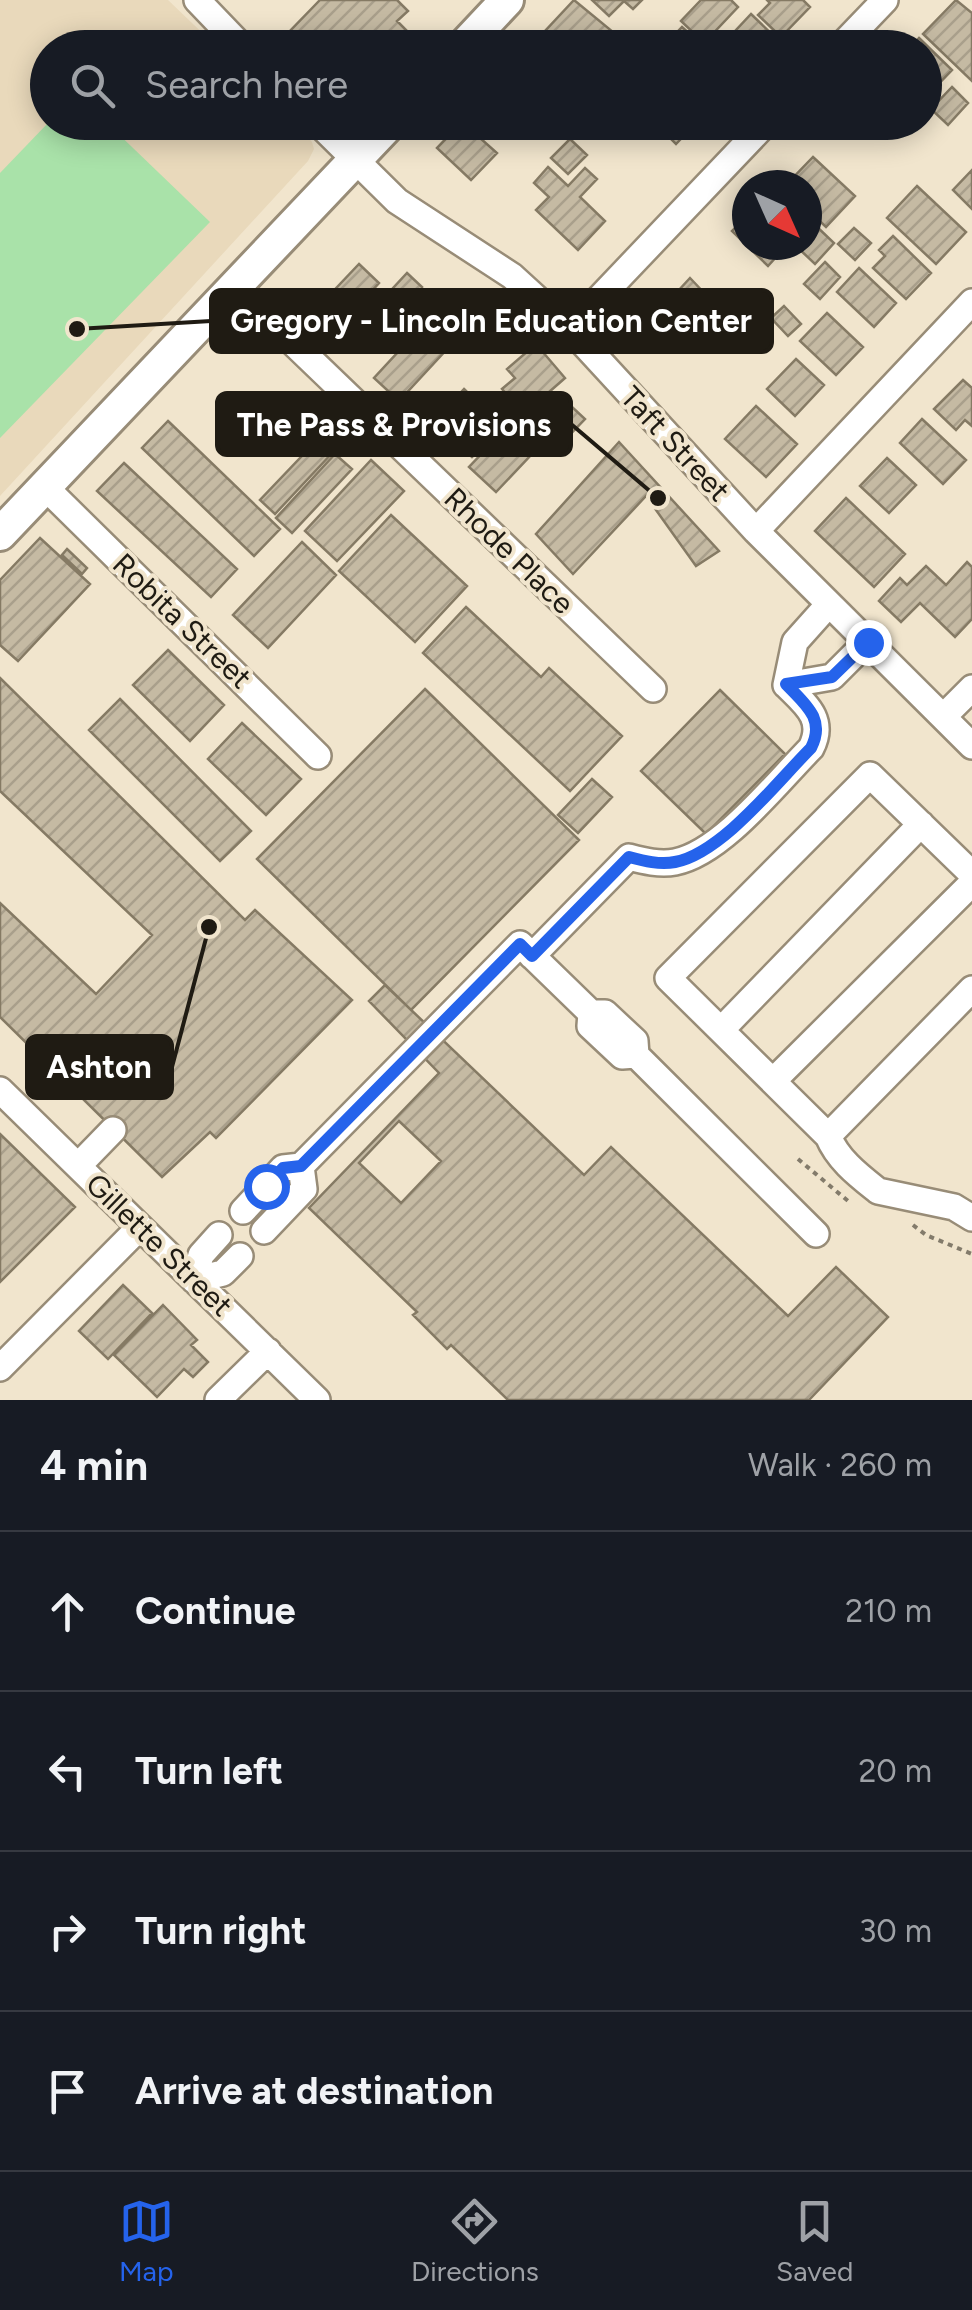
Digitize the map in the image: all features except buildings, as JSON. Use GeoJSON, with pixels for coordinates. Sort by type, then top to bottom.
{"type":"FeatureCollection","features":[{"type":"Feature","properties":{"kind":"main road"},"geometry":{"type":"LineString","coordinates":[[478,30],[506,0]]}},
{"type":"Feature","properties":{"kind":"main road"},"geometry":{"type":"LineString","coordinates":[[0,534],[374,140]]}},
{"type":"Feature","properties":{"kind":"street"},"geometry":{"type":"LineString","coordinates":[[197,0],[226,30]]}},
{"type":"Feature","properties":{"kind":"street"},"geometry":{"type":"LineString","coordinates":[[857,30],[885,0]]}},
{"type":"Feature","properties":{"kind":"street","name":"Taft Street"},"geometry":{"type":"LineString","coordinates":[[334,140],[397,201],[512,276],[570,328],[756,531],[972,746]]}},
{"type":"Feature","properties":{"kind":"street"},"geometry":{"type":"LineString","coordinates":[[570,328],[751,140]]}},
{"type":"Feature","properties":{"kind":"street","name":"Rhode Place"},"geometry":{"type":"LineString","coordinates":[[236,288],[653,689]]}},
{"type":"Feature","properties":{"kind":"street"},"geometry":{"type":"LineString","coordinates":[[756,531],[972,302]]}},
{"type":"Feature","properties":{"kind":"street","name":"Robita Street"},"geometry":{"type":"LineString","coordinates":[[45,487],[318,756]]}},
{"type":"Feature","properties":{"kind":"street"},"geometry":{"type":"LineString","coordinates":[[786,684],[795,642],[829,604]]}},
{"type":"Feature","properties":{"kind":"street"},"geometry":{"type":"LineString","coordinates":[[786,684],[832,677],[868,642]]}},
{"type":"Feature","properties":{"kind":"street"},"geometry":{"type":"LineString","coordinates":[[532,956],[629,857],[671,863],[695,856],[717,843],[811,748],[818,736],[818,724],[812,711],[786,684]]}},
{"type":"Feature","properties":{"kind":"street"},"geometry":{"type":"LineString","coordinates":[[943,717],[972,688]]}},
{"type":"Feature","properties":{"kind":"street"},"geometry":{"type":"LineString","coordinates":[[972,874],[870,775],[668,978],[828,1136],[848,1142],[887,1179],[892,1193],[954,1207],[972,1218]]}},
{"type":"Feature","properties":{"kind":"street"},"geometry":{"type":"LineString","coordinates":[[721,1030],[921,824]]}},
{"type":"Feature","properties":{"kind":"street"},"geometry":{"type":"LineString","coordinates":[[774,1082],[972,883]]}},
{"type":"Feature","properties":{"kind":"street"},"geometry":{"type":"LineString","coordinates":[[244,1211],[283,1168],[301,1166],[520,944],[590,1013],[605,1013],[635,1041],[636,1055],[816,1234]]}},
{"type":"Feature","properties":{"kind":"street"},"geometry":{"type":"LineString","coordinates":[[828,1136],[972,989]]}},
{"type":"Feature","properties":{"kind":"street","name":"Gillette Street"},"geometry":{"type":"LineString","coordinates":[[0,1090],[318,1400]]}},
{"type":"Feature","properties":{"kind":"street"},"geometry":{"type":"LineString","coordinates":[[78,1166],[114,1130]]}},
{"type":"Feature","properties":{"kind":"street"},"geometry":{"type":"LineString","coordinates":[[264,1231],[304,1188],[301,1166]]}},
{"type":"Feature","properties":{"kind":"street"},"geometry":{"type":"LineString","coordinates":[[0,1368],[140,1227]]}},
{"type":"Feature","properties":{"kind":"street"},"geometry":{"type":"LineString","coordinates":[[219,1235],[201,1255],[194,1280],[223,1273],[240,1256]]}},
{"type":"Feature","properties":{"kind":"street"},"geometry":{"type":"LineString","coordinates":[[218,1400],[268,1351]]}},
{"type":"Feature","properties":{"kind":"shaded area"},"geometry":{"type":"Polygon","coordinates":[[[0,0],[168,0],[199,30],[30,30],[30,140],[310,140],[314,149],[308,161],[0,496],[0,0]]]}},
{"type":"Feature","properties":{"kind":"green space"},"geometry":{"type":"Polygon","coordinates":[[[32,140],[125,140],[210,222],[0,438],[0,173],[32,140]]]}},
{"type":"Feature","properties":{"kind":"place","name":"Gregory - Lincoln Education Center"},"geometry":{"type":"Point","coordinates":[77,329]}},
{"type":"Feature","properties":{"kind":"place","name":"The Pass & Provisions"},"geometry":{"type":"Point","coordinates":[658,498]}},
{"type":"Feature","properties":{"kind":"place","name":"Ashton"},"geometry":{"type":"Point","coordinates":[209,927]}},
{"type":"Feature","properties":{"kind":"route"},"geometry":{"type":"LineString","coordinates":[[266,1186],[283,1168],[301,1166],[520,944],[532,956],[629,857],[671,863],[695,856],[717,843],[811,748],[818,736],[812,711],[786,684],[832,677],[868,642]]}}]}
